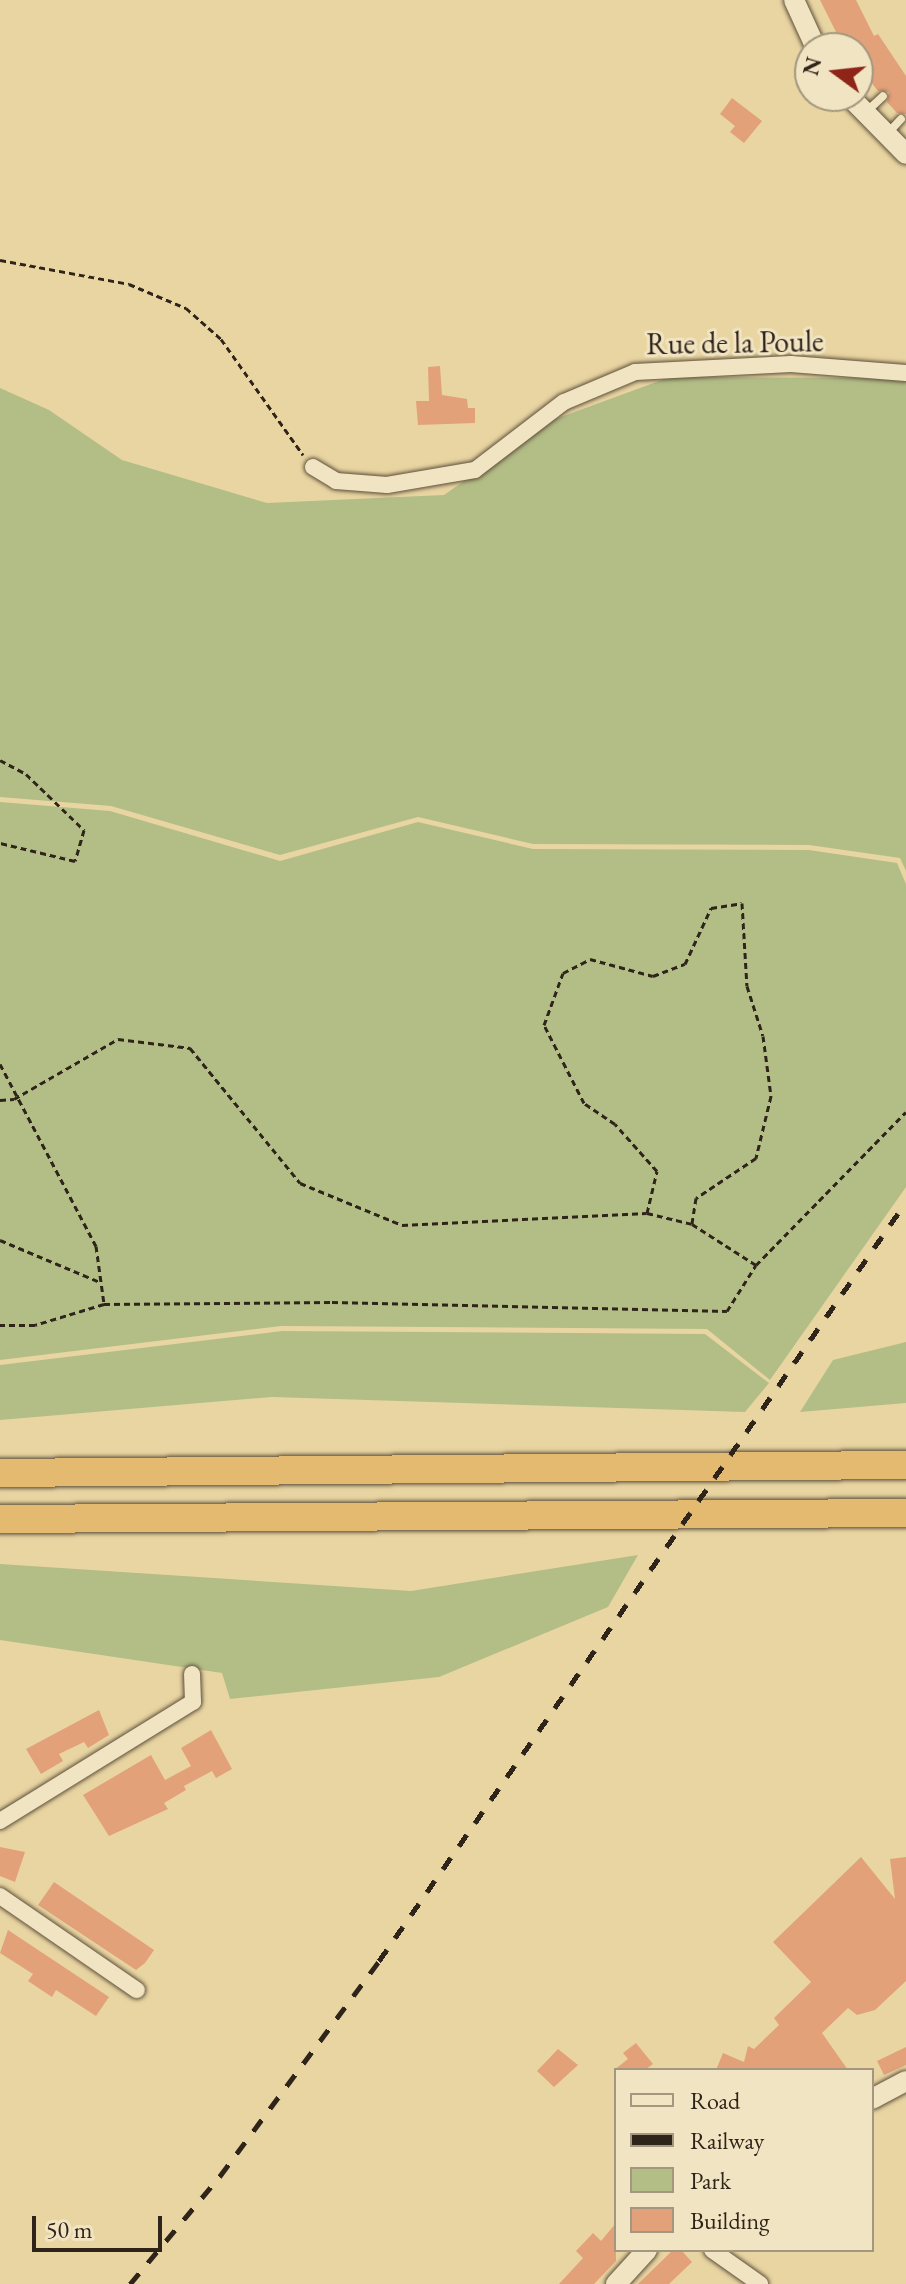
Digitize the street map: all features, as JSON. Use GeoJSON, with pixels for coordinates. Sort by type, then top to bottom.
{"type":"FeatureCollection","features":[{"type":"Feature","properties":{"kind":"highway"},"geometry":{"type":"LineString","coordinates":[[0,1473],[906,1465]]}},
{"type":"Feature","properties":{"kind":"highway"},"geometry":{"type":"LineString","coordinates":[[0,1519],[906,1513]]}},
{"type":"Feature","properties":{"kind":"street"},"geometry":{"type":"LineString","coordinates":[[794,0],[809,32]]}},
{"type":"Feature","properties":{"kind":"street"},"geometry":{"type":"LineString","coordinates":[[864,114],[906,154]]}},
{"type":"Feature","properties":{"kind":"street","name":"Rue de la Poule"},"geometry":{"type":"LineString","coordinates":[[313,467],[336,481],[387,485],[475,470],[564,402],[635,372],[791,364],[906,373]]}},
{"type":"Feature","properties":{"kind":"street"},"geometry":{"type":"LineString","coordinates":[[0,1821],[193,1702],[192,1674]]}},
{"type":"Feature","properties":{"kind":"street"},"geometry":{"type":"LineString","coordinates":[[0,1896],[137,1990]]}},
{"type":"Feature","properties":{"kind":"street"},"geometry":{"type":"LineString","coordinates":[[874,2098],[906,2081]]}},
{"type":"Feature","properties":{"kind":"street"},"geometry":{"type":"LineString","coordinates":[[616,2284],[645,2252]]}},
{"type":"Feature","properties":{"kind":"street"},"geometry":{"type":"LineString","coordinates":[[715,2252],[760,2284]]}},
{"type":"Feature","properties":{"kind":"lane"},"geometry":{"type":"LineString","coordinates":[[864,114],[883,96]]}},
{"type":"Feature","properties":{"kind":"lane"},"geometry":{"type":"LineString","coordinates":[[886,135],[901,119]]}},
{"type":"Feature","properties":{"kind":"path"},"geometry":{"type":"LineString","coordinates":[[0,260],[129,284],[186,308],[221,339],[313,467]]}},
{"type":"Feature","properties":{"kind":"path"},"geometry":{"type":"LineString","coordinates":[[0,760],[26,774],[84,830],[75,861],[0,843]]}},
{"type":"Feature","properties":{"kind":"path"},"geometry":{"type":"LineString","coordinates":[[647,1213],[657,1171],[615,1124],[584,1103],[544,1025],[563,973],[590,959],[653,976],[685,964],[711,908],[742,903],[747,986],[763,1036],[771,1096],[756,1158],[696,1198],[692,1224]]}},
{"type":"Feature","properties":{"kind":"path"},"geometry":{"type":"LineString","coordinates":[[0,1100],[14,1099],[118,1039],[190,1048],[300,1183],[402,1225],[647,1213],[692,1224],[756,1265]]}},
{"type":"Feature","properties":{"kind":"path"},"geometry":{"type":"LineString","coordinates":[[0,1064],[14,1099],[96,1246],[104,1304]]}},
{"type":"Feature","properties":{"kind":"path"},"geometry":{"type":"LineString","coordinates":[[0,1325],[35,1325],[104,1304],[332,1302],[727,1311],[756,1265],[906,1112]]}},
{"type":"Feature","properties":{"kind":"path"},"geometry":{"type":"LineString","coordinates":[[0,1240],[101,1282]]}},
{"type":"Feature","properties":{"kind":"green space"},"geometry":{"type":"Polygon","coordinates":[[[670,377],[906,378],[906,871],[900,858],[809,845],[533,844],[418,817],[280,855],[111,806],[0,797],[0,388],[49,410],[122,460],[267,503],[444,495],[550,421],[670,377]]]}},
{"type":"Feature","properties":{"kind":"green space"},"geometry":{"type":"Polygon","coordinates":[[[0,802],[110,811],[280,861],[418,822],[533,849],[809,850],[897,863],[906,884],[906,1187],[770,1380],[707,1329],[281,1326],[0,1360],[0,802]]]}},
{"type":"Feature","properties":{"kind":"green space"},"geometry":{"type":"Polygon","coordinates":[[[282,1331],[705,1334],[769,1383],[745,1412],[272,1397],[0,1420],[0,1365],[282,1331]]]}},
{"type":"Feature","properties":{"kind":"green space"},"geometry":{"type":"Polygon","coordinates":[[[906,1342],[906,1403],[800,1412],[833,1360],[906,1342]]]}},
{"type":"Feature","properties":{"kind":"green space"},"geometry":{"type":"Polygon","coordinates":[[[638,1555],[608,1607],[439,1677],[230,1699],[222,1673],[0,1640],[0,1564],[411,1591],[638,1555]]]}},
{"type":"Feature","properties":{"kind":"building"},"geometry":{"type":"Polygon","coordinates":[[[820,0],[856,0],[872,32],[836,32],[820,0]]]}},
{"type":"Feature","properties":{"kind":"building"},"geometry":{"type":"Polygon","coordinates":[[[878,34],[906,76],[906,114],[897,113],[887,102],[889,92],[878,91],[874,86],[874,36],[878,34]]]}},
{"type":"Feature","properties":{"kind":"building"},"geometry":{"type":"Polygon","coordinates":[[[732,98],[762,121],[744,143],[730,132],[735,126],[720,114],[732,98]]]}},
{"type":"Feature","properties":{"kind":"building"},"geometry":{"type":"Polygon","coordinates":[[[440,366],[442,395],[467,399],[468,408],[475,408],[475,423],[418,425],[416,401],[429,401],[428,367],[440,366]]]}},
{"type":"Feature","properties":{"kind":"building"},"geometry":{"type":"Polygon","coordinates":[[[99,1710],[109,1735],[88,1748],[84,1742],[59,1754],[63,1761],[41,1774],[26,1749],[99,1710]]]}},
{"type":"Feature","properties":{"kind":"building"},"geometry":{"type":"Polygon","coordinates":[[[211,1730],[232,1769],[216,1778],[212,1771],[184,1786],[186,1790],[164,1803],[168,1809],[109,1836],[83,1795],[151,1755],[165,1780],[191,1766],[181,1748],[211,1730]]]}},
{"type":"Feature","properties":{"kind":"building"},"geometry":{"type":"Polygon","coordinates":[[[0,1847],[25,1852],[15,1882],[0,1876],[0,1847]]]}},
{"type":"Feature","properties":{"kind":"building"},"geometry":{"type":"Polygon","coordinates":[[[861,1857],[895,1899],[890,1859],[906,1857],[906,1981],[875,2010],[857,2015],[848,2008],[822,2033],[847,2068],[717,2068],[723,2053],[744,2062],[748,2046],[754,2049],[779,2025],[774,2018],[811,1982],[773,1942],[861,1857]]]}},
{"type":"Feature","properties":{"kind":"building"},"geometry":{"type":"Polygon","coordinates":[[[54,1882],[154,1950],[145,1963],[136,1970],[38,1905],[54,1882]]]}},
{"type":"Feature","properties":{"kind":"building"},"geometry":{"type":"Polygon","coordinates":[[[8,1930],[109,1997],[96,2016],[56,1990],[52,1997],[28,1981],[33,1974],[0,1953],[8,1930]]]}},
{"type":"Feature","properties":{"kind":"building"},"geometry":{"type":"Polygon","coordinates":[[[636,2043],[653,2064],[648,2068],[617,2068],[628,2059],[623,2053],[636,2043]]]}},
{"type":"Feature","properties":{"kind":"building"},"geometry":{"type":"Polygon","coordinates":[[[906,2047],[906,2065],[884,2075],[877,2061],[906,2047]]]}},
{"type":"Feature","properties":{"kind":"building"},"geometry":{"type":"Polygon","coordinates":[[[558,2049],[578,2065],[554,2087],[537,2071],[558,2049]]]}},
{"type":"Feature","properties":{"kind":"building"},"geometry":{"type":"Polygon","coordinates":[[[614,2225],[616,2261],[594,2284],[559,2284],[583,2258],[576,2251],[593,2233],[601,2241],[614,2225]]]}},
{"type":"Feature","properties":{"kind":"building"},"geometry":{"type":"Polygon","coordinates":[[[671,2252],[683,2252],[692,2262],[669,2284],[638,2284],[671,2252]]]}},
{"type":"Feature","properties":{"kind":"railway"},"geometry":{"type":"LineString","coordinates":[[130,2284],[220,2176],[379,1961],[906,1202]]}}]}
